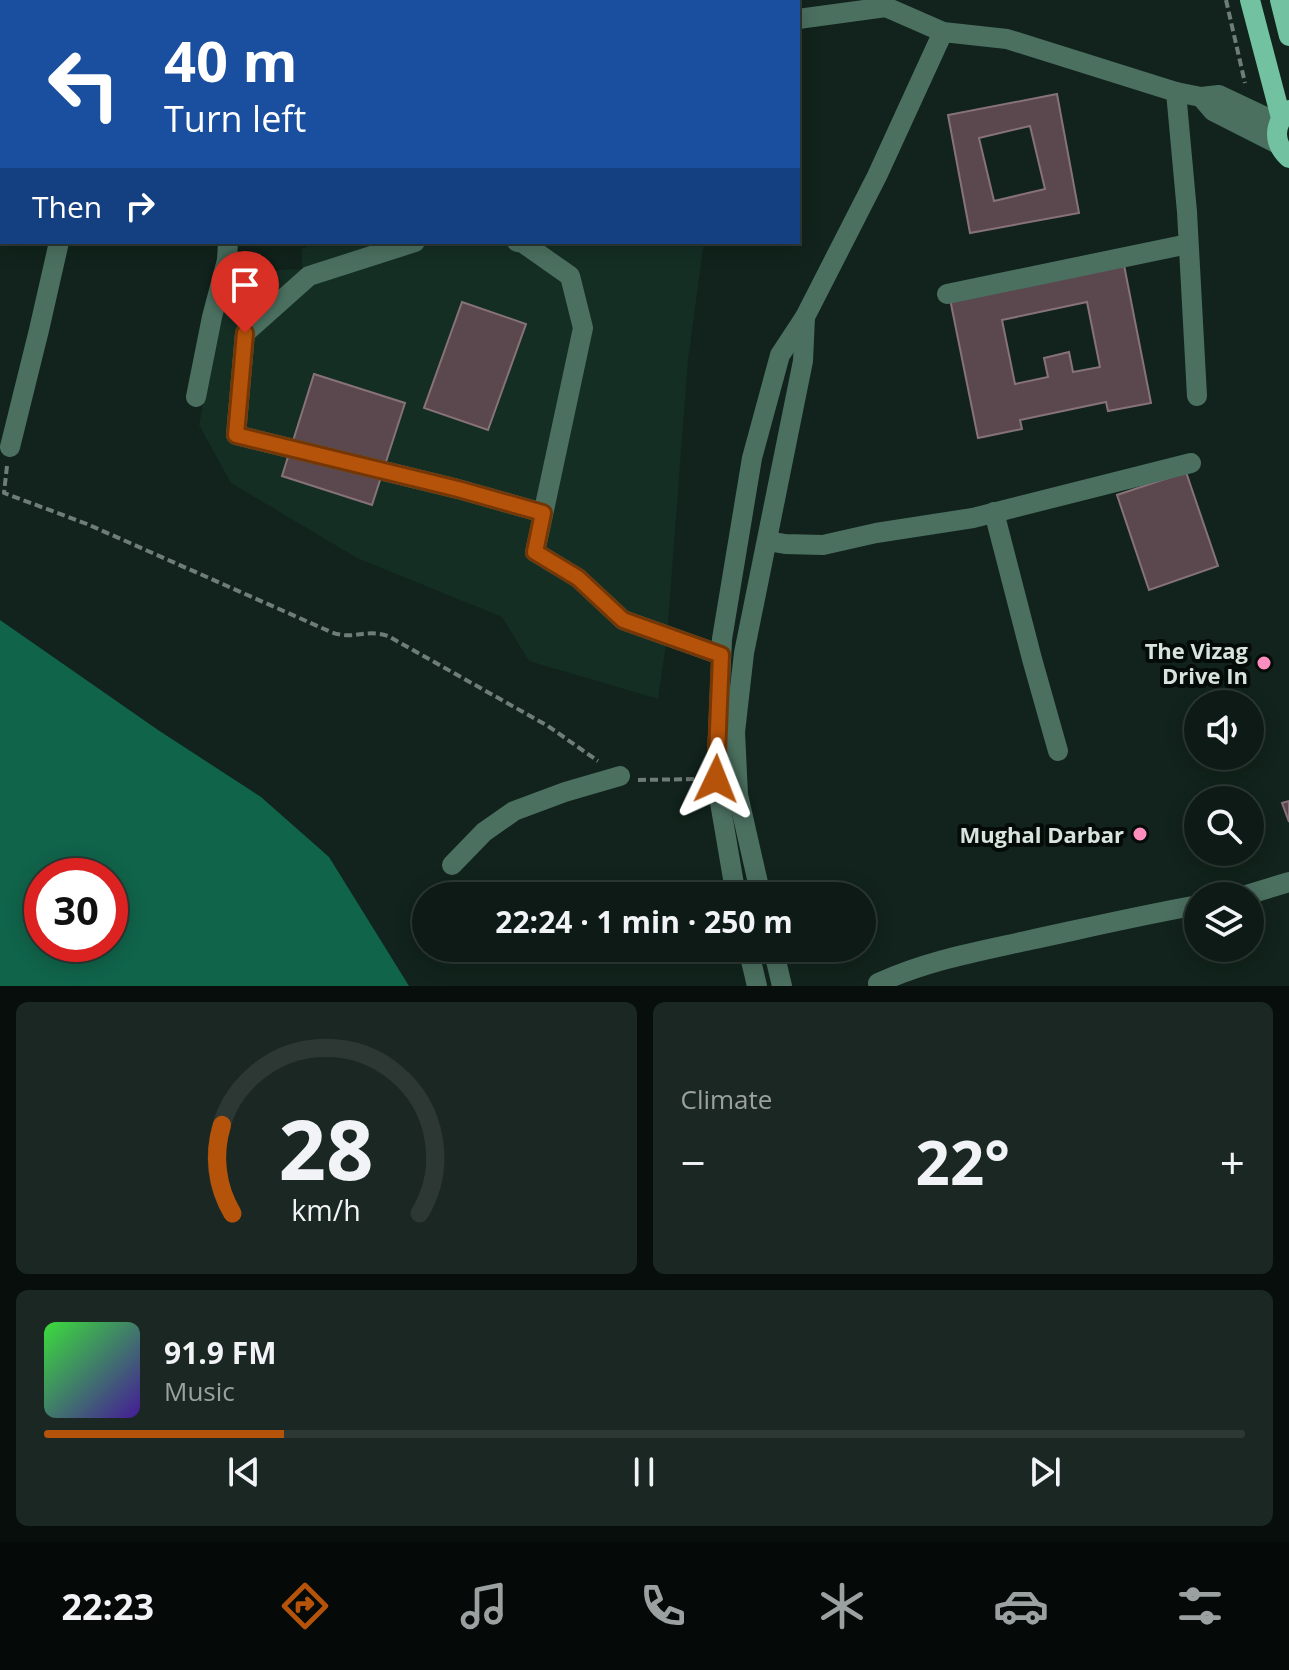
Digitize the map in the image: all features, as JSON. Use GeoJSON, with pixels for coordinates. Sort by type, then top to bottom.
{"type":"FeatureCollection","features":[{"type":"Feature","properties":{"kind":"main road"},"geometry":{"type":"LineString","coordinates":[[1250,0],[1283,131]]}},
{"type":"Feature","properties":{"kind":"main road"},"geometry":{"type":"LineString","coordinates":[[1280,0],[1289,36]]}},
{"type":"Feature","properties":{"kind":"street"},"geometry":{"type":"LineString","coordinates":[[800,19],[884,4],[943,32],[1007,39],[1176,92],[1201,97],[1219,95],[1251,109],[1283,131]]}},
{"type":"Feature","properties":{"kind":"street"},"geometry":{"type":"LineString","coordinates":[[734,882],[716,779],[721,655],[752,458],[780,355],[805,317],[877,176],[943,32]]}},
{"type":"Feature","properties":{"kind":"street"},"geometry":{"type":"LineString","coordinates":[[1176,92],[1197,396]]}},
{"type":"Feature","properties":{"kind":"street"},"geometry":{"type":"LineString","coordinates":[[1201,97],[1213,111],[1283,131]]}},
{"type":"Feature","properties":{"kind":"street"},"geometry":{"type":"LineString","coordinates":[[10,447],[59,244]]}},
{"type":"Feature","properties":{"kind":"street"},"geometry":{"type":"LineString","coordinates":[[196,397],[228,244]]}},
{"type":"Feature","properties":{"kind":"street"},"geometry":{"type":"LineString","coordinates":[[409,244],[309,276],[245,333],[236,435],[543,513]]}},
{"type":"Feature","properties":{"kind":"street"},"geometry":{"type":"LineString","coordinates":[[524,244],[570,276],[583,328],[535,552],[578,578],[623,620],[721,655]]}},
{"type":"Feature","properties":{"kind":"street"},"geometry":{"type":"LineString","coordinates":[[947,294],[1188,244]]}},
{"type":"Feature","properties":{"kind":"street"},"geometry":{"type":"LineString","coordinates":[[758,882],[738,795],[735,732],[744,653],[803,361],[805,317]]}},
{"type":"Feature","properties":{"kind":"street"},"geometry":{"type":"LineString","coordinates":[[768,541],[823,545],[876,533],[973,518],[1191,463]]}},
{"type":"Feature","properties":{"kind":"street"},"geometry":{"type":"LineString","coordinates":[[994,512],[1058,751]]}},
{"type":"Feature","properties":{"kind":"street"},"geometry":{"type":"LineString","coordinates":[[452,865],[484,832],[514,811],[620,776]]}},
{"type":"Feature","properties":{"kind":"street"},"geometry":{"type":"LineString","coordinates":[[1264,890],[1289,882]]}},
{"type":"Feature","properties":{"kind":"street"},"geometry":{"type":"LineString","coordinates":[[878,983],[927,963],[1184,908]]}},
{"type":"Feature","properties":{"kind":"street"},"geometry":{"type":"LineString","coordinates":[[751,962],[757,986]]}},
{"type":"Feature","properties":{"kind":"street"},"geometry":{"type":"LineString","coordinates":[[776,962],[782,986]]}},
{"type":"Feature","properties":{"kind":"path"},"geometry":{"type":"LineString","coordinates":[[1226,0],[1251,109]]}},
{"type":"Feature","properties":{"kind":"path"},"geometry":{"type":"LineString","coordinates":[[10,447],[4,493],[87,524],[331,632],[348,637],[365,632],[388,636],[548,726],[620,776],[642,780],[716,779]]}},
{"type":"Feature","properties":{"kind":"shaded area"},"geometry":{"type":"Polygon","coordinates":[[[313,244],[704,244],[688,360],[667,636],[658,699],[529,661],[502,617],[357,558],[231,483],[199,425],[222,308],[278,270],[302,269],[302,249],[313,244]]]}},
{"type":"Feature","properties":{"kind":"shaded area"},"geometry":{"type":"Polygon","coordinates":[[[0,620],[261,797],[329,857],[409,986],[0,986],[0,620]]]}},
{"type":"Feature","properties":{"kind":"building"},"geometry":{"type":"Polygon","coordinates":[[[1057,94],[1079,213],[970,233],[948,115],[1057,94]],[[1030,126],[979,138],[994,201],[1045,189],[1030,126]]]}},
{"type":"Feature","properties":{"kind":"building"},"geometry":{"type":"Polygon","coordinates":[[[1124,265],[1151,403],[1108,411],[1106,402],[1020,420],[1022,429],[978,438],[950,299],[1124,265]],[[1087,302],[1002,320],[1015,384],[1048,377],[1044,358],[1069,352],[1073,372],[1100,367],[1087,302]]]}},
{"type":"Feature","properties":{"kind":"building"},"geometry":{"type":"Polygon","coordinates":[[[462,302],[526,324],[488,430],[424,408],[462,302]]]}},
{"type":"Feature","properties":{"kind":"building"},"geometry":{"type":"Polygon","coordinates":[[[314,374],[405,403],[372,505],[282,476],[314,374]]]}},
{"type":"Feature","properties":{"kind":"building"},"geometry":{"type":"Polygon","coordinates":[[[1186,472],[1218,566],[1149,590],[1117,495],[1186,472]]]}},
{"type":"Feature","properties":{"kind":"building"},"geometry":{"type":"Polygon","coordinates":[[[1289,801],[1289,822],[1282,803],[1289,801]]]}},
{"type":"Feature","properties":{"kind":"place","name":"The Vizag Drive In"},"geometry":{"type":"Point","coordinates":[1264,663]}},
{"type":"Feature","properties":{"kind":"place","name":"Mughal Darbar"},"geometry":{"type":"Point","coordinates":[1140,834]}},
{"type":"Feature","properties":{"kind":"route"},"geometry":{"type":"LineString","coordinates":[[245,333],[236,435],[543,513],[535,552],[578,578],[623,620],[721,655],[716,779]]}}]}
